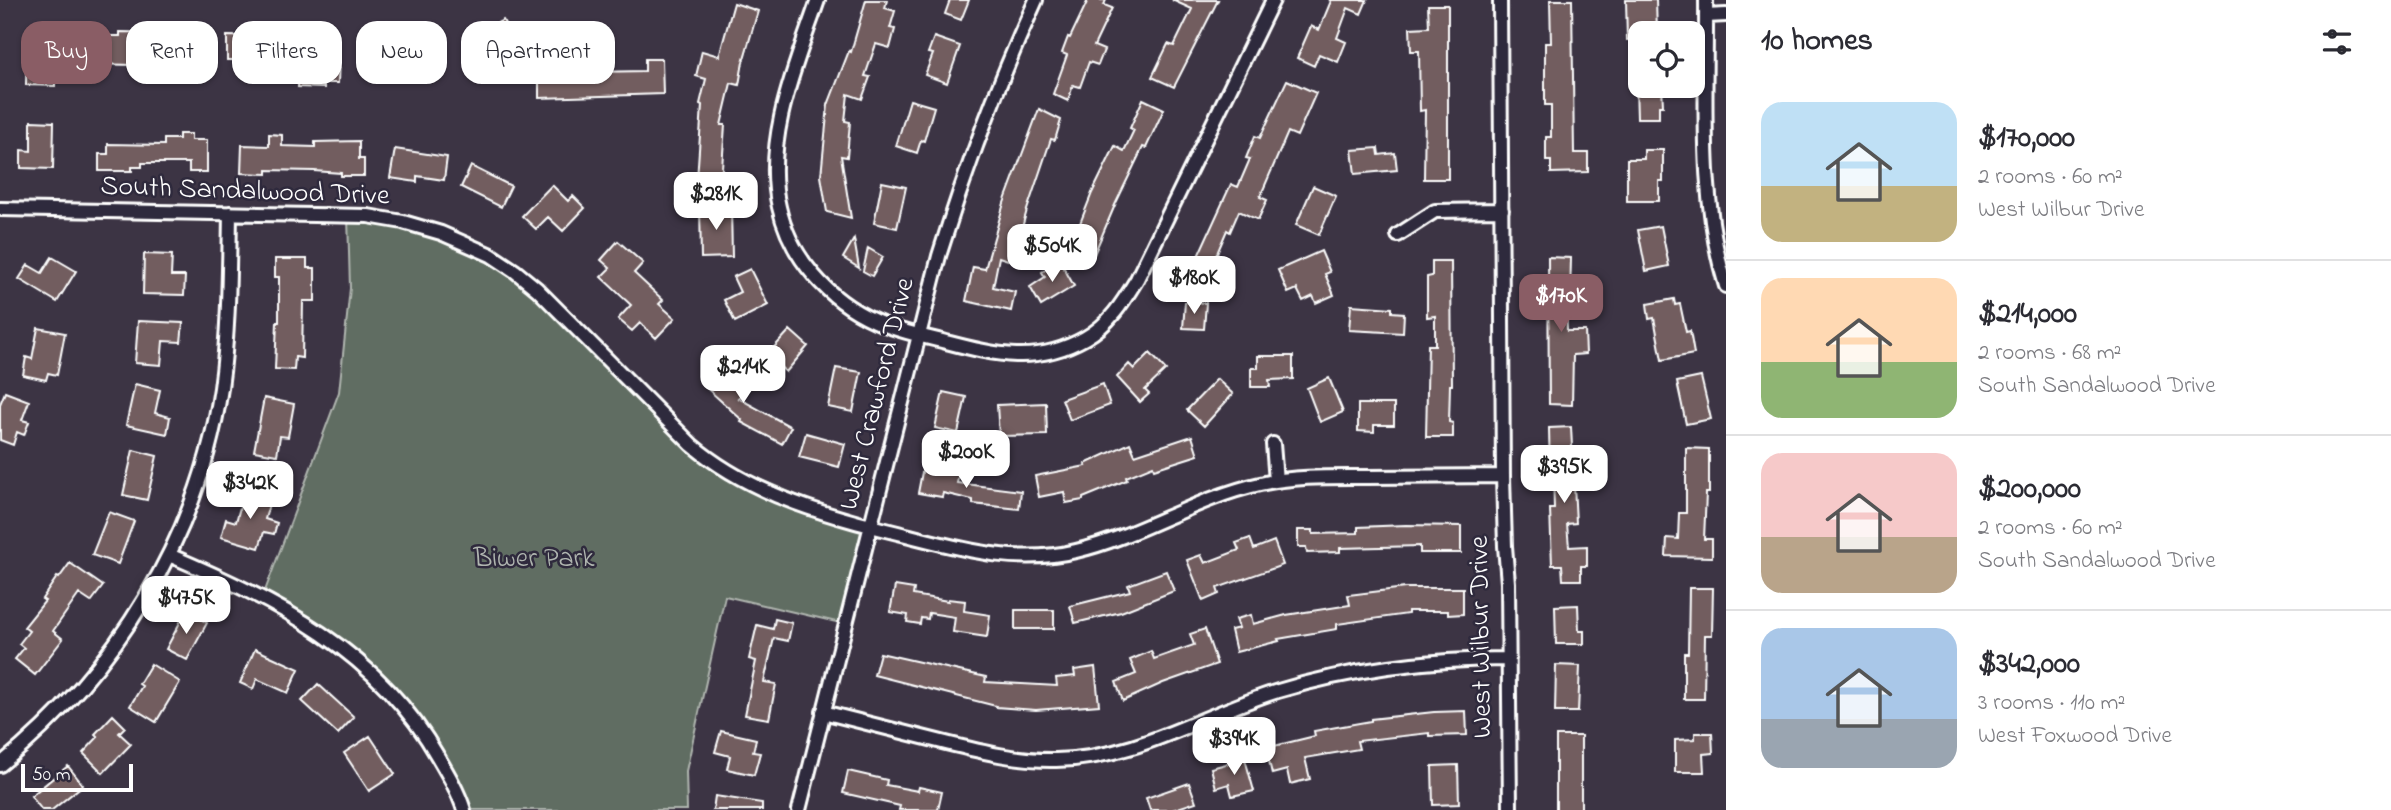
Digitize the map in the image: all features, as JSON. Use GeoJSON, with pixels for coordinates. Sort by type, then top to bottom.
{"type":"FeatureCollection","features":[{"type":"Feature","properties":{"kind":"street"},"geometry":{"type":"LineString","coordinates":[[818,0],[792,76],[779,131],[776,158],[776,191],[786,230],[800,258],[830,291],[869,318],[893,328],[987,353],[1021,356],[1058,349],[1085,338],[1107,322],[1123,303],[1273,0]]}},
{"type":"Feature","properties":{"kind":"street","name":"West Crawford Drive"},"geometry":{"type":"LineString","coordinates":[[799,810],[918,335],[964,174],[1036,0]]}},
{"type":"Feature","properties":{"kind":"street","name":"West Wilbur Drive"},"geometry":{"type":"LineString","coordinates":[[1500,0],[1503,476],[1509,659],[1510,810]]}},
{"type":"Feature","properties":{"kind":"street"},"geometry":{"type":"LineString","coordinates":[[1706,0],[1711,218],[1726,286]]}},
{"type":"Feature","properties":{"kind":"street"},"geometry":{"type":"LineString","coordinates":[[1706,16],[1726,16]]}},
{"type":"Feature","properties":{"kind":"street","name":"South Sandalwood Drive"},"geometry":{"type":"LineString","coordinates":[[0,209],[368,216],[404,222],[462,240],[499,261],[537,289],[705,456],[754,485],[841,519],[982,554],[1051,556],[1098,545],[1213,498],[1276,481],[1313,477],[1503,476]]}},
{"type":"Feature","properties":{"kind":"street"},"geometry":{"type":"LineString","coordinates":[[1398,235],[1435,211],[1502,211]]}},
{"type":"Feature","properties":{"kind":"street"},"geometry":{"type":"LineString","coordinates":[[0,765],[43,727],[97,669],[136,615],[169,555],[191,502],[216,416],[226,340],[230,213]]}},
{"type":"Feature","properties":{"kind":"street"},"geometry":{"type":"LineString","coordinates":[[1273,444],[1276,481]]}},
{"type":"Feature","properties":{"kind":"street"},"geometry":{"type":"LineString","coordinates":[[169,555],[287,611],[335,641],[358,660],[403,705],[427,737],[464,810]]}},
{"type":"Feature","properties":{"kind":"street"},"geometry":{"type":"LineString","coordinates":[[823,712],[992,754],[1058,760],[1132,749],[1256,699],[1334,676],[1450,659],[1509,659]]}},
{"type":"Feature","properties":{"kind":"green space","name":"Biwer Park"},"geometry":{"type":"Polygon","coordinates":[[[348,216],[403,222],[491,255],[547,299],[705,456],[869,526],[845,624],[725,596],[686,771],[687,810],[464,810],[462,803],[380,680],[262,599],[339,392],[350,288],[348,216]]]}},
{"type":"Feature","properties":{"kind":"building"},"geometry":{"type":"Polygon","coordinates":[[[866,0],[887,0],[885,8],[895,11],[890,28],[895,29],[890,48],[876,44],[865,76],[870,77],[862,99],[848,94],[845,121],[850,122],[847,157],[841,156],[851,218],[827,212],[821,176],[828,105],[849,51],[851,52],[866,0]]]}},
{"type":"Feature","properties":{"kind":"building"},"geometry":{"type":"Polygon","coordinates":[[[950,0],[969,0],[961,20],[945,14],[950,0]]]}},
{"type":"Feature","properties":{"kind":"building"},"geometry":{"type":"Polygon","coordinates":[[[1088,0],[1106,0],[1104,5],[1112,8],[1094,46],[1104,50],[1098,65],[1089,62],[1080,87],[1073,85],[1068,101],[1053,94],[1067,55],[1062,53],[1088,0]]]}},
{"type":"Feature","properties":{"kind":"building"},"geometry":{"type":"Polygon","coordinates":[[[1172,0],[1218,0],[1174,87],[1152,77],[1168,44],[1174,46],[1192,9],[1172,0]]]}},
{"type":"Feature","properties":{"kind":"building"},"geometry":{"type":"Polygon","coordinates":[[[1329,0],[1367,0],[1361,14],[1348,8],[1337,38],[1346,42],[1338,62],[1319,54],[1314,66],[1297,58],[1311,26],[1319,30],[1331,1],[1329,0]]]}},
{"type":"Feature","properties":{"kind":"building"},"geometry":{"type":"Polygon","coordinates":[[[1550,0],[1572,0],[1574,153],[1588,153],[1588,172],[1551,173],[1551,161],[1546,161],[1546,137],[1551,137],[1551,105],[1545,105],[1545,43],[1551,43],[1550,0]]]}},
{"type":"Feature","properties":{"kind":"building"},"geometry":{"type":"Polygon","coordinates":[[[1626,0],[1656,0],[1657,21],[1628,21],[1627,40],[1626,0]]]}},
{"type":"Feature","properties":{"kind":"building"},"geometry":{"type":"Polygon","coordinates":[[[734,3],[758,11],[739,85],[731,83],[721,125],[725,125],[721,182],[697,180],[700,104],[706,79],[696,76],[702,51],[719,56],[734,3]]]}},
{"type":"Feature","properties":{"kind":"building"},"geometry":{"type":"Polygon","coordinates":[[[1428,5],[1448,5],[1448,179],[1424,179],[1425,110],[1420,111],[1419,51],[1411,51],[1410,28],[1429,27],[1428,5]]]}},
{"type":"Feature","properties":{"kind":"building"},"geometry":{"type":"Polygon","coordinates":[[[120,32],[126,32],[126,65],[112,64],[112,36],[120,36],[120,32]]]}},
{"type":"Feature","properties":{"kind":"building"},"geometry":{"type":"Polygon","coordinates":[[[227,36],[232,36],[232,60],[227,60],[227,36]]]}},
{"type":"Feature","properties":{"kind":"building"},"geometry":{"type":"Polygon","coordinates":[[[934,37],[960,46],[947,83],[925,75],[933,54],[928,53],[934,37]]]}},
{"type":"Feature","properties":{"kind":"building"},"geometry":{"type":"Polygon","coordinates":[[[645,59],[662,59],[663,94],[539,98],[539,84],[615,84],[615,72],[645,71],[645,59]]]}},
{"type":"Feature","properties":{"kind":"building"},"geometry":{"type":"Polygon","coordinates":[[[1287,80],[1316,93],[1297,136],[1288,132],[1260,197],[1267,200],[1258,220],[1239,211],[1230,232],[1227,230],[1215,258],[1222,261],[1211,286],[1189,276],[1231,184],[1238,187],[1250,159],[1246,158],[1255,136],[1260,138],[1287,80]]]}},
{"type":"Feature","properties":{"kind":"building"},"geometry":{"type":"Polygon","coordinates":[[[26,84],[55,84],[55,86],[26,84]]]}},
{"type":"Feature","properties":{"kind":"building"},"geometry":{"type":"Polygon","coordinates":[[[298,84],[324,84],[324,88],[298,87],[298,84]]]}},
{"type":"Feature","properties":{"kind":"building"},"geometry":{"type":"Polygon","coordinates":[[[1636,98],[1663,98],[1663,106],[1659,106],[1659,118],[1637,118],[1636,98]]]}},
{"type":"Feature","properties":{"kind":"building"},"geometry":{"type":"Polygon","coordinates":[[[1143,99],[1164,109],[1115,205],[1092,259],[1070,249],[1092,193],[1115,146],[1124,151],[1134,130],[1130,128],[1143,99]]]}},
{"type":"Feature","properties":{"kind":"building"},"geometry":{"type":"Polygon","coordinates":[[[910,100],[934,107],[924,141],[921,140],[917,153],[896,146],[910,100]]]}},
{"type":"Feature","properties":{"kind":"building"},"geometry":{"type":"Polygon","coordinates":[[[1039,109],[1061,120],[1055,140],[1051,139],[1016,249],[1011,247],[1008,260],[999,257],[993,287],[1015,292],[1011,311],[966,301],[973,267],[985,269],[1004,203],[1039,109]]]}},
{"type":"Feature","properties":{"kind":"building"},"geometry":{"type":"Polygon","coordinates":[[[31,121],[54,122],[53,169],[21,168],[21,150],[31,151],[31,121]]]}},
{"type":"Feature","properties":{"kind":"building"},"geometry":{"type":"Polygon","coordinates":[[[179,134],[191,134],[191,140],[207,140],[207,172],[189,172],[189,163],[142,163],[142,167],[132,167],[132,171],[99,171],[99,154],[108,154],[108,144],[164,145],[164,139],[179,139],[179,134]]]}},
{"type":"Feature","properties":{"kind":"building"},"geometry":{"type":"Polygon","coordinates":[[[269,134],[282,135],[282,146],[315,147],[315,142],[359,141],[359,159],[364,159],[364,176],[341,176],[341,173],[314,171],[267,170],[267,174],[241,173],[242,145],[269,146],[269,134]]]}},
{"type":"Feature","properties":{"kind":"building"},"geometry":{"type":"Polygon","coordinates":[[[1378,148],[1379,155],[1395,153],[1397,170],[1355,174],[1352,150],[1378,148]]]}},
{"type":"Feature","properties":{"kind":"building"},"geometry":{"type":"Polygon","coordinates":[[[395,149],[447,157],[444,180],[417,176],[417,182],[390,178],[395,149]]]}},
{"type":"Feature","properties":{"kind":"building"},"geometry":{"type":"Polygon","coordinates":[[[1644,150],[1663,150],[1663,181],[1659,181],[1659,201],[1627,201],[1627,159],[1644,159],[1644,150]]]}},
{"type":"Feature","properties":{"kind":"building"},"geometry":{"type":"Polygon","coordinates":[[[471,166],[511,186],[501,207],[461,187],[471,166]]]}},
{"type":"Feature","properties":{"kind":"building"},"geometry":{"type":"Polygon","coordinates":[[[882,182],[906,187],[897,228],[874,223],[882,182]]]}},
{"type":"Feature","properties":{"kind":"building"},"geometry":{"type":"Polygon","coordinates":[[[552,185],[568,201],[573,196],[585,208],[563,231],[548,217],[536,229],[522,216],[552,185]]]}},
{"type":"Feature","properties":{"kind":"building"},"geometry":{"type":"Polygon","coordinates":[[[1313,186],[1336,196],[1319,235],[1296,225],[1313,186]]]}},
{"type":"Feature","properties":{"kind":"building"},"geometry":{"type":"Polygon","coordinates":[[[731,206],[732,257],[701,258],[700,207],[731,206]]]}},
{"type":"Feature","properties":{"kind":"building"},"geometry":{"type":"Polygon","coordinates":[[[1661,226],[1669,266],[1646,271],[1638,230],[1661,226]]]}},
{"type":"Feature","properties":{"kind":"building"},"geometry":{"type":"Polygon","coordinates":[[[854,239],[859,268],[843,258],[854,239]]]}},
{"type":"Feature","properties":{"kind":"building"},"geometry":{"type":"Polygon","coordinates":[[[618,241],[643,263],[634,273],[663,300],[659,304],[675,318],[656,338],[640,323],[632,331],[618,319],[631,305],[601,277],[610,268],[601,260],[618,241]]]}},
{"type":"Feature","properties":{"kind":"building"},"geometry":{"type":"Polygon","coordinates":[[[868,248],[883,257],[872,276],[863,271],[868,248]]]}},
{"type":"Feature","properties":{"kind":"building"},"geometry":{"type":"Polygon","coordinates":[[[1321,251],[1330,272],[1325,274],[1334,295],[1316,303],[1313,296],[1303,301],[1297,289],[1288,293],[1278,270],[1321,251]]]}},
{"type":"Feature","properties":{"kind":"building"},"geometry":{"type":"Polygon","coordinates":[[[144,254],[172,255],[171,276],[185,276],[184,295],[143,294],[144,254]]]}},
{"type":"Feature","properties":{"kind":"building"},"geometry":{"type":"Polygon","coordinates":[[[52,257],[76,271],[57,302],[19,279],[28,265],[42,273],[52,257]]]}},
{"type":"Feature","properties":{"kind":"building"},"geometry":{"type":"Polygon","coordinates":[[[1548,257],[1571,258],[1570,297],[1566,297],[1567,331],[1585,331],[1586,354],[1573,355],[1572,405],[1549,404],[1548,257]]]}},
{"type":"Feature","properties":{"kind":"building"},"geometry":{"type":"Polygon","coordinates":[[[275,259],[307,259],[307,268],[315,268],[315,301],[303,301],[302,358],[295,357],[294,370],[275,369],[279,277],[275,277],[275,259]]]}},
{"type":"Feature","properties":{"kind":"building"},"geometry":{"type":"Polygon","coordinates":[[[1060,261],[1074,286],[1041,306],[1030,287],[1045,277],[1042,272],[1060,261]]]}},
{"type":"Feature","properties":{"kind":"building"},"geometry":{"type":"Polygon","coordinates":[[[1432,261],[1451,261],[1452,385],[1449,422],[1453,423],[1453,437],[1426,437],[1428,345],[1435,345],[1435,316],[1427,317],[1427,277],[1432,276],[1432,261]]]}},
{"type":"Feature","properties":{"kind":"building"},"geometry":{"type":"Polygon","coordinates":[[[750,269],[768,305],[735,322],[724,300],[740,292],[733,277],[750,269]]]}},
{"type":"Feature","properties":{"kind":"building"},"geometry":{"type":"Polygon","coordinates":[[[1674,299],[1675,305],[1680,304],[1686,332],[1690,331],[1694,354],[1662,360],[1654,318],[1649,319],[1647,304],[1674,299]]]}},
{"type":"Feature","properties":{"kind":"building"},"geometry":{"type":"Polygon","coordinates":[[[1185,302],[1206,303],[1204,329],[1183,328],[1185,302]]]}},
{"type":"Feature","properties":{"kind":"building"},"geometry":{"type":"Polygon","coordinates":[[[1351,305],[1392,308],[1392,312],[1404,313],[1403,333],[1349,330],[1351,305]]]}},
{"type":"Feature","properties":{"kind":"building"},"geometry":{"type":"Polygon","coordinates":[[[138,321],[183,323],[181,342],[163,341],[161,365],[135,363],[138,321]]]}},
{"type":"Feature","properties":{"kind":"building"},"geometry":{"type":"Polygon","coordinates":[[[38,328],[65,333],[57,375],[48,373],[46,380],[23,375],[26,357],[32,359],[38,328]]]}},
{"type":"Feature","properties":{"kind":"building"},"geometry":{"type":"Polygon","coordinates":[[[790,330],[808,346],[786,372],[767,355],[790,330]]]}},
{"type":"Feature","properties":{"kind":"building"},"geometry":{"type":"Polygon","coordinates":[[[1150,353],[1166,370],[1145,390],[1149,394],[1140,402],[1117,377],[1129,364],[1134,369],[1150,353]]]}},
{"type":"Feature","properties":{"kind":"building"},"geometry":{"type":"Polygon","coordinates":[[[1258,356],[1293,356],[1293,379],[1269,380],[1270,387],[1251,387],[1251,368],[1258,368],[1258,356]]]}},
{"type":"Feature","properties":{"kind":"building"},"geometry":{"type":"Polygon","coordinates":[[[716,364],[745,391],[738,398],[791,427],[782,444],[741,422],[742,420],[700,382],[716,364]]]}},
{"type":"Feature","properties":{"kind":"building"},"geometry":{"type":"Polygon","coordinates":[[[836,368],[861,372],[853,412],[828,407],[836,368]]]}},
{"type":"Feature","properties":{"kind":"building"},"geometry":{"type":"Polygon","coordinates":[[[1701,377],[1711,419],[1686,424],[1677,382],[1701,377]]]}},
{"type":"Feature","properties":{"kind":"building"},"geometry":{"type":"Polygon","coordinates":[[[1329,378],[1343,412],[1320,422],[1307,388],[1329,378]]]}},
{"type":"Feature","properties":{"kind":"building"},"geometry":{"type":"Polygon","coordinates":[[[1217,379],[1233,394],[1204,426],[1187,410],[1217,379]]]}},
{"type":"Feature","properties":{"kind":"building"},"geometry":{"type":"Polygon","coordinates":[[[135,384],[160,390],[155,413],[170,417],[167,434],[126,425],[135,384]]]}},
{"type":"Feature","properties":{"kind":"building"},"geometry":{"type":"Polygon","coordinates":[[[1103,384],[1110,405],[1070,420],[1062,399],[1103,384]]]}},
{"type":"Feature","properties":{"kind":"building"},"geometry":{"type":"Polygon","coordinates":[[[5,392],[29,401],[22,420],[29,422],[24,435],[17,432],[13,445],[0,440],[0,404],[5,392]]]}},
{"type":"Feature","properties":{"kind":"building"},"geometry":{"type":"Polygon","coordinates":[[[943,392],[966,397],[958,433],[935,428],[943,392]]]}},
{"type":"Feature","properties":{"kind":"building"},"geometry":{"type":"Polygon","coordinates":[[[264,398],[294,404],[288,437],[280,436],[277,455],[254,451],[264,398]]]}},
{"type":"Feature","properties":{"kind":"building"},"geometry":{"type":"Polygon","coordinates":[[[1046,403],[1047,435],[999,436],[997,405],[1046,403]]]}},
{"type":"Feature","properties":{"kind":"building"},"geometry":{"type":"Polygon","coordinates":[[[1358,404],[1394,404],[1394,425],[1374,425],[1374,432],[1358,431],[1358,404]]]}},
{"type":"Feature","properties":{"kind":"building"},"geometry":{"type":"Polygon","coordinates":[[[1571,427],[1576,523],[1567,524],[1569,547],[1587,546],[1587,566],[1581,566],[1581,580],[1563,580],[1562,565],[1552,565],[1550,509],[1554,509],[1549,428],[1571,427]]]}},
{"type":"Feature","properties":{"kind":"building"},"geometry":{"type":"Polygon","coordinates":[[[806,433],[845,444],[839,467],[799,457],[806,433]]]}},
{"type":"Feature","properties":{"kind":"building"},"geometry":{"type":"Polygon","coordinates":[[[1192,436],[1198,455],[1154,469],[1153,466],[1083,500],[1066,503],[1064,492],[1039,497],[1035,476],[1086,466],[1085,464],[1130,443],[1135,455],[1192,436]]]}},
{"type":"Feature","properties":{"kind":"building"},"geometry":{"type":"Polygon","coordinates":[[[1686,448],[1709,449],[1709,493],[1706,493],[1704,539],[1712,539],[1712,557],[1666,556],[1667,538],[1678,539],[1679,513],[1686,513],[1686,448]]]}},
{"type":"Feature","properties":{"kind":"building"},"geometry":{"type":"Polygon","coordinates":[[[133,450],[157,456],[147,500],[123,495],[133,450]]]}},
{"type":"Feature","properties":{"kind":"building"},"geometry":{"type":"Polygon","coordinates":[[[923,467],[959,474],[957,483],[1021,491],[1019,509],[973,504],[973,500],[943,493],[942,497],[918,493],[923,467]]]}},
{"type":"Feature","properties":{"kind":"building"},"geometry":{"type":"Polygon","coordinates":[[[245,489],[271,497],[265,519],[277,523],[274,534],[264,532],[259,548],[221,537],[226,519],[236,522],[245,489]]]}},
{"type":"Feature","properties":{"kind":"building"},"geometry":{"type":"Polygon","coordinates":[[[109,512],[134,521],[118,564],[92,555],[109,512]]]}},
{"type":"Feature","properties":{"kind":"building"},"geometry":{"type":"Polygon","coordinates":[[[1461,526],[1461,553],[1420,553],[1420,546],[1340,548],[1340,552],[1307,553],[1306,547],[1298,547],[1298,530],[1313,530],[1313,534],[1358,533],[1358,527],[1461,526]]]}},
{"type":"Feature","properties":{"kind":"building"},"geometry":{"type":"Polygon","coordinates":[[[1250,538],[1254,549],[1274,541],[1283,565],[1217,588],[1219,594],[1203,601],[1187,560],[1201,555],[1205,563],[1239,550],[1236,543],[1250,538]]]}},
{"type":"Feature","properties":{"kind":"building"},"geometry":{"type":"Polygon","coordinates":[[[70,563],[103,586],[91,602],[79,594],[53,631],[63,639],[35,675],[15,659],[24,648],[19,644],[29,631],[24,627],[45,601],[42,599],[57,577],[59,578],[70,563]]]}},
{"type":"Feature","properties":{"kind":"building"},"geometry":{"type":"Polygon","coordinates":[[[1166,571],[1174,591],[1121,612],[1075,623],[1070,606],[1130,591],[1128,585],[1166,571]]]}},
{"type":"Feature","properties":{"kind":"building"},"geometry":{"type":"Polygon","coordinates":[[[895,586],[914,589],[913,595],[965,601],[964,611],[990,615],[987,637],[953,632],[955,617],[929,613],[928,619],[921,618],[920,624],[907,622],[908,615],[890,612],[895,586]]]}},
{"type":"Feature","properties":{"kind":"building"},"geometry":{"type":"Polygon","coordinates":[[[1405,588],[1463,588],[1463,614],[1448,615],[1448,611],[1408,611],[1408,614],[1337,624],[1337,629],[1278,639],[1279,641],[1236,652],[1231,630],[1239,628],[1236,619],[1251,615],[1253,624],[1286,615],[1350,605],[1348,595],[1405,588]]]}},
{"type":"Feature","properties":{"kind":"building"},"geometry":{"type":"Polygon","coordinates":[[[1689,588],[1713,588],[1712,635],[1705,635],[1704,699],[1684,699],[1689,588]]]}},
{"type":"Feature","properties":{"kind":"building"},"geometry":{"type":"Polygon","coordinates":[[[1578,605],[1579,631],[1584,631],[1584,644],[1556,644],[1555,606],[1578,605]]]}},
{"type":"Feature","properties":{"kind":"building"},"geometry":{"type":"Polygon","coordinates":[[[1015,610],[1054,610],[1054,629],[1015,629],[1015,610]]]}},
{"type":"Feature","properties":{"kind":"building"},"geometry":{"type":"Polygon","coordinates":[[[186,611],[207,623],[187,660],[166,649],[186,611]]]}},
{"type":"Feature","properties":{"kind":"building"},"geometry":{"type":"Polygon","coordinates":[[[775,619],[792,623],[788,641],[774,638],[764,682],[776,684],[769,719],[745,715],[756,661],[749,659],[757,625],[773,629],[775,619]]]}},
{"type":"Feature","properties":{"kind":"building"},"geometry":{"type":"Polygon","coordinates":[[[1205,629],[1217,664],[1123,701],[1116,682],[1136,674],[1130,660],[1151,651],[1154,659],[1194,645],[1190,634],[1205,629]]]}},
{"type":"Feature","properties":{"kind":"building"},"geometry":{"type":"Polygon","coordinates":[[[255,649],[299,669],[288,693],[257,679],[253,689],[240,683],[255,649]]]}},
{"type":"Feature","properties":{"kind":"building"},"geometry":{"type":"Polygon","coordinates":[[[880,653],[986,677],[985,682],[1057,686],[1056,678],[1075,676],[1074,670],[1095,667],[1099,705],[1036,710],[996,707],[874,675],[880,653]]]}},
{"type":"Feature","properties":{"kind":"building"},"geometry":{"type":"Polygon","coordinates":[[[151,664],[180,682],[156,722],[130,706],[151,664]]]}},
{"type":"Feature","properties":{"kind":"building"},"geometry":{"type":"Polygon","coordinates":[[[1556,665],[1580,666],[1578,712],[1555,712],[1556,665]]]}},
{"type":"Feature","properties":{"kind":"building"},"geometry":{"type":"Polygon","coordinates":[[[318,684],[354,717],[338,734],[302,701],[318,684]]]}},
{"type":"Feature","properties":{"kind":"building"},"geometry":{"type":"Polygon","coordinates":[[[1466,711],[1467,735],[1429,736],[1429,733],[1357,741],[1359,749],[1305,758],[1310,779],[1290,784],[1287,770],[1272,774],[1266,748],[1315,736],[1314,731],[1371,719],[1466,711]]]}},
{"type":"Feature","properties":{"kind":"building"},"geometry":{"type":"Polygon","coordinates":[[[113,715],[125,727],[119,733],[131,744],[103,773],[83,753],[98,737],[95,734],[113,715]]]}},
{"type":"Feature","properties":{"kind":"building"},"geometry":{"type":"Polygon","coordinates":[[[721,731],[756,739],[753,752],[760,753],[754,775],[727,769],[730,756],[715,752],[721,731]]]}},
{"type":"Feature","properties":{"kind":"building"},"geometry":{"type":"Polygon","coordinates":[[[1695,733],[1712,733],[1713,753],[1703,754],[1704,772],[1675,772],[1675,740],[1695,739],[1695,733]]]}},
{"type":"Feature","properties":{"kind":"building"},"geometry":{"type":"Polygon","coordinates":[[[370,736],[395,774],[369,791],[344,753],[370,736]]]}},
{"type":"Feature","properties":{"kind":"building"},"geometry":{"type":"Polygon","coordinates":[[[1556,736],[1581,736],[1581,810],[1556,810],[1556,736]]]}},
{"type":"Feature","properties":{"kind":"building"},"geometry":{"type":"Polygon","coordinates":[[[1245,759],[1254,791],[1232,796],[1229,784],[1216,788],[1211,768],[1245,759]]]}},
{"type":"Feature","properties":{"kind":"building"},"geometry":{"type":"Polygon","coordinates":[[[1458,765],[1459,804],[1433,805],[1432,766],[1458,765]]]}},
{"type":"Feature","properties":{"kind":"building"},"geometry":{"type":"Polygon","coordinates":[[[68,766],[83,785],[52,810],[42,810],[31,796],[68,766]]]}},
{"type":"Feature","properties":{"kind":"building"},"geometry":{"type":"Polygon","coordinates":[[[848,771],[887,780],[886,785],[918,791],[919,787],[942,792],[938,810],[899,810],[900,806],[843,793],[848,771]]]}},
{"type":"Feature","properties":{"kind":"building"},"geometry":{"type":"Polygon","coordinates":[[[1189,783],[1196,802],[1172,810],[1150,810],[1146,798],[1189,783]]]}},
{"type":"Feature","properties":{"kind":"building"},"geometry":{"type":"Polygon","coordinates":[[[715,796],[762,803],[762,810],[713,810],[715,796]]]}}]}
